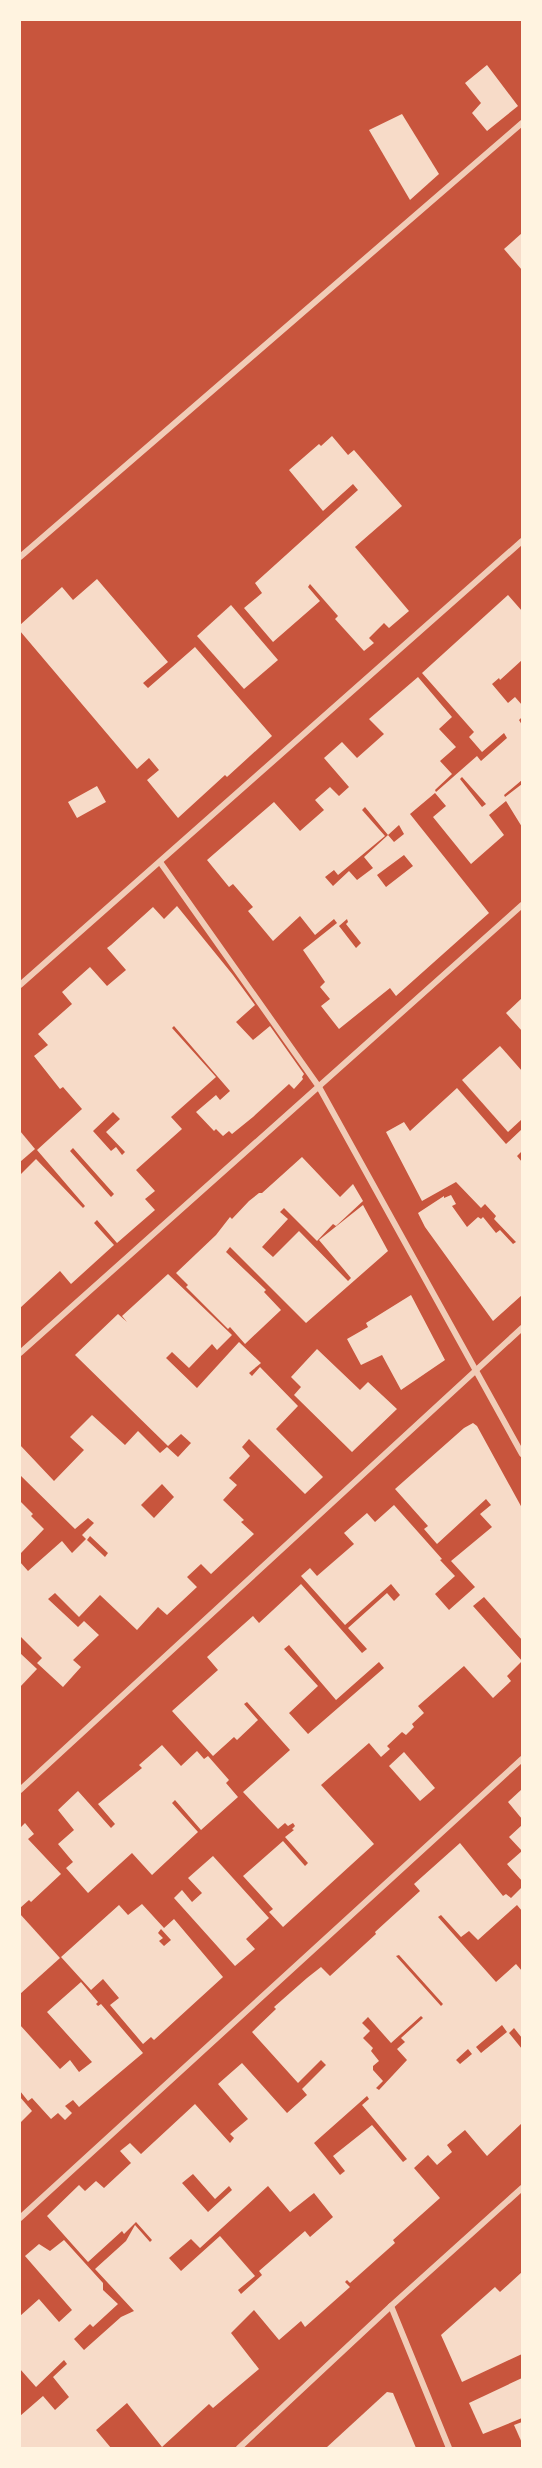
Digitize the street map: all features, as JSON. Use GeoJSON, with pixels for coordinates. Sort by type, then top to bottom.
{"type":"FeatureCollection","features":[{"type":"Feature","properties":{"kind":"street"},"geometry":{"type":"LineString","coordinates":[[20,557],[522,123]]}},
{"type":"Feature","properties":{"kind":"street"},"geometry":{"type":"LineString","coordinates":[[20,985],[522,541]]}},
{"type":"Feature","properties":{"kind":"street"},"geometry":{"type":"LineString","coordinates":[[160,861],[319,1087],[522,1454]]}},
{"type":"Feature","properties":{"kind":"street"},"geometry":{"type":"LineString","coordinates":[[20,1353],[522,905]]}},
{"type":"Feature","properties":{"kind":"street"},"geometry":{"type":"LineString","coordinates":[[20,1790],[522,1328]]}},
{"type":"Feature","properties":{"kind":"street"},"geometry":{"type":"LineString","coordinates":[[20,2218],[522,1759]]}},
{"type":"Feature","properties":{"kind":"street"},"geometry":{"type":"LineString","coordinates":[[239,2448],[522,2188]]}},
{"type":"Feature","properties":{"kind":"street"},"geometry":{"type":"LineString","coordinates":[[391,2306],[449,2448]]}},
{"type":"Feature","properties":{"kind":"building"},"geometry":{"type":"Polygon","coordinates":[[[487,65],[518,106],[487,131],[472,113],[481,103],[465,83],[487,65]]]}},
{"type":"Feature","properties":{"kind":"building"},"geometry":{"type":"Polygon","coordinates":[[[402,114],[439,174],[410,200],[369,130],[402,114]]]}},
{"type":"Feature","properties":{"kind":"building"},"geometry":{"type":"Polygon","coordinates":[[[522,233],[522,270],[504,249],[522,233]]]}},
{"type":"Feature","properties":{"kind":"building"},"geometry":{"type":"Polygon","coordinates":[[[332,436],[348,455],[354,450],[402,506],[355,547],[409,611],[389,628],[384,623],[369,638],[374,643],[364,651],[335,619],[338,616],[310,584],[308,587],[320,601],[273,642],[244,608],[262,593],[255,583],[358,490],[353,484],[323,511],[289,470],[332,436]]]}},
{"type":"Feature","properties":{"kind":"building"},"geometry":{"type":"Polygon","coordinates":[[[97,579],[168,662],[143,683],[148,688],[195,647],[272,736],[178,818],[147,780],[159,770],[149,758],[137,769],[20,631],[20,625],[62,587],[73,600],[97,579]]]}},
{"type":"Feature","properties":{"kind":"building"},"geometry":{"type":"Polygon","coordinates":[[[508,595],[522,611],[522,660],[500,680],[499,678],[492,684],[508,703],[515,697],[522,705],[522,717],[519,720],[522,725],[522,780],[504,795],[505,797],[522,784],[522,827],[506,801],[489,815],[504,835],[471,864],[433,817],[446,806],[435,793],[410,814],[489,913],[396,996],[390,988],[339,1029],[321,1006],[330,999],[320,987],[325,982],[303,950],[337,923],[334,919],[315,935],[300,916],[273,941],[248,911],[253,907],[233,884],[229,887],[207,860],[274,802],[300,831],[324,810],[315,800],[330,787],[339,796],[349,787],[324,758],[342,742],[357,758],[384,734],[369,719],[418,677],[452,717],[439,729],[456,747],[440,761],[452,774],[435,790],[436,792],[477,756],[481,761],[507,738],[504,733],[482,752],[469,737],[474,732],[422,673],[508,595]],[[462,777],[460,779],[482,807],[486,804],[462,777]],[[365,807],[362,810],[385,836],[338,875],[334,870],[325,877],[333,886],[349,871],[357,880],[373,868],[364,857],[388,835],[365,807]],[[399,825],[388,835],[394,842],[404,834],[399,825]],[[404,855],[377,875],[386,887],[413,866],[404,855]],[[347,919],[339,926],[356,948],[361,943],[346,924],[347,919]]]}},
{"type":"Feature","properties":{"kind":"building"},"geometry":{"type":"Polygon","coordinates":[[[231,605],[278,660],[244,689],[197,636],[231,605]]]}},
{"type":"Feature","properties":{"kind":"building"},"geometry":{"type":"Polygon","coordinates":[[[97,786],[106,802],[77,818],[68,802],[97,786]]]}},
{"type":"Feature","properties":{"kind":"building"},"geometry":{"type":"Polygon","coordinates":[[[177,906],[255,1005],[236,1022],[253,1040],[270,1026],[304,1074],[303,1079],[294,1089],[289,1084],[232,1134],[229,1131],[223,1136],[216,1129],[214,1131],[196,1112],[216,1095],[220,1100],[230,1091],[174,1026],[172,1028],[216,1077],[171,1117],[182,1129],[136,1170],[155,1191],[145,1199],[155,1210],[117,1243],[97,1220],[94,1223],[114,1245],[71,1284],[60,1271],[20,1308],[20,1175],[36,1159],[83,1208],[85,1206],[37,1150],[82,1109],[63,1087],[60,1089],[34,1056],[48,1045],[38,1034],[72,1004],[62,992],[90,967],[107,986],[126,970],[107,948],[153,907],[164,919],[177,906]],[[113,1112],[93,1131],[111,1151],[116,1147],[122,1155],[125,1152],[106,1132],[120,1119],[113,1112]],[[73,1148],[70,1151],[111,1197],[114,1194],[73,1148]]]}},
{"type":"Feature","properties":{"kind":"building"},"geometry":{"type":"Polygon","coordinates":[[[522,998],[522,1031],[506,1013],[522,998]]]}},
{"type":"Feature","properties":{"kind":"building"},"geometry":{"type":"Polygon","coordinates":[[[500,1046],[522,1071],[522,1119],[508,1132],[462,1080],[500,1046]]]}},
{"type":"Feature","properties":{"kind":"building"},"geometry":{"type":"Polygon","coordinates":[[[457,1088],[506,1144],[522,1129],[522,1151],[517,1156],[522,1162],[522,1295],[493,1321],[425,1227],[418,1213],[444,1196],[444,1198],[451,1195],[456,1204],[452,1206],[467,1227],[478,1217],[481,1219],[483,1217],[496,1233],[500,1230],[513,1244],[516,1242],[494,1219],[496,1216],[485,1204],[481,1208],[456,1182],[422,1201],[386,1132],[404,1122],[410,1131],[457,1088]]]}},
{"type":"Feature","properties":{"kind":"building"},"geometry":{"type":"Polygon","coordinates":[[[20,1131],[35,1149],[20,1162],[20,1131]]]}},
{"type":"Feature","properties":{"kind":"building"},"geometry":{"type":"Polygon","coordinates":[[[302,1157],[340,1197],[353,1184],[363,1201],[336,1226],[333,1224],[317,1241],[284,1208],[280,1212],[288,1219],[262,1247],[273,1257],[299,1231],[348,1281],[351,1278],[319,1240],[363,1205],[388,1251],[306,1323],[230,1247],[226,1252],[266,1290],[264,1292],[281,1310],[245,1344],[230,1327],[228,1329],[186,1287],[188,1285],[176,1273],[216,1235],[230,1217],[232,1219],[249,1201],[262,1193],[302,1157]]]}},
{"type":"Feature","properties":{"kind":"building"},"geometry":{"type":"Polygon","coordinates":[[[168,1274],[232,1335],[217,1350],[212,1344],[189,1368],[172,1352],[166,1358],[197,1388],[239,1342],[261,1363],[249,1373],[252,1376],[260,1367],[298,1406],[276,1429],[323,1477],[305,1494],[249,1439],[242,1447],[250,1456],[229,1478],[237,1485],[223,1500],[244,1520],[241,1522],[254,1534],[211,1574],[201,1564],[187,1577],[197,1587],[167,1615],[158,1607],[137,1630],[100,1595],[79,1617],[55,1593],[48,1599],[78,1627],[84,1621],[99,1635],[73,1660],[81,1667],[63,1687],[37,1663],[42,1658],[20,1636],[20,1562],[28,1571],[62,1541],[72,1553],[86,1539],[82,1535],[94,1523],[88,1518],[75,1529],[20,1475],[20,1445],[54,1481],[84,1450],[70,1437],[92,1415],[125,1445],[138,1431],[160,1453],[167,1447],[178,1457],[191,1443],[181,1434],[168,1446],[75,1355],[118,1314],[127,1322],[122,1316],[168,1274]],[[162,1484],[141,1505],[154,1518],[174,1497],[162,1484]],[[90,1536],[87,1540],[105,1557],[108,1553],[90,1536]]]}},
{"type":"Feature","properties":{"kind":"building"},"geometry":{"type":"Polygon","coordinates":[[[411,1295],[445,1360],[401,1390],[382,1355],[361,1365],[347,1339],[368,1327],[366,1323],[411,1295]]]}},
{"type":"Feature","properties":{"kind":"building"},"geometry":{"type":"Polygon","coordinates":[[[317,1349],[360,1390],[368,1382],[397,1409],[352,1452],[294,1395],[301,1387],[291,1377],[317,1349]]]}},
{"type":"Feature","properties":{"kind":"building"},"geometry":{"type":"Polygon","coordinates":[[[473,1423],[477,1426],[522,1508],[522,1640],[484,1597],[473,1606],[522,1661],[507,1676],[511,1681],[493,1698],[464,1666],[418,1706],[424,1713],[412,1724],[414,1727],[406,1735],[402,1732],[387,1746],[390,1749],[381,1757],[369,1743],[321,1785],[374,1844],[283,1927],[269,1912],[273,1909],[243,1876],[283,1841],[305,1866],[308,1863],[285,1837],[294,1830],[292,1829],[295,1826],[293,1823],[288,1826],[285,1823],[278,1829],[243,1792],[290,1750],[247,1702],[244,1704],[258,1720],[237,1740],[234,1737],[213,1756],[172,1711],[218,1670],[207,1657],[253,1616],[259,1623],[301,1584],[362,1653],[367,1649],[348,1628],[387,1593],[394,1601],[400,1595],[391,1584],[345,1625],[301,1576],[310,1568],[317,1576],[354,1544],[344,1533],[367,1513],[375,1522],[394,1505],[442,1559],[440,1560],[455,1576],[435,1594],[449,1610],[475,1587],[451,1561],[492,1527],[480,1514],[491,1505],[486,1499],[437,1544],[424,1529],[428,1526],[395,1489],[464,1428],[473,1423]],[[289,1645],[284,1649],[318,1686],[289,1713],[308,1734],[384,1668],[379,1662],[336,1700],[289,1645]]]}},
{"type":"Feature","properties":{"kind":"building"},"geometry":{"type":"Polygon","coordinates":[[[20,1501],[44,1529],[21,1553],[20,1551],[20,1501]]]}},
{"type":"Feature","properties":{"kind":"building"},"geometry":{"type":"Polygon","coordinates":[[[20,1653],[37,1669],[20,1687],[20,1653]]]}},
{"type":"Feature","properties":{"kind":"building"},"geometry":{"type":"Polygon","coordinates":[[[162,1745],[181,1766],[197,1751],[204,1759],[208,1756],[229,1780],[226,1783],[238,1797],[201,1830],[175,1800],[172,1803],[198,1832],[152,1875],[132,1853],[88,1893],[66,1868],[73,1862],[58,1844],[74,1830],[58,1810],[78,1791],[111,1828],[115,1824],[98,1804],[142,1768],[139,1765],[162,1745]]]}},
{"type":"Feature","properties":{"kind":"building"},"geometry":{"type":"Polygon","coordinates":[[[404,1752],[435,1788],[420,1801],[389,1766],[404,1752]]]}},
{"type":"Feature","properties":{"kind":"building"},"geometry":{"type":"Polygon","coordinates":[[[522,1789],[522,1819],[508,1802],[522,1789]]]}},
{"type":"Feature","properties":{"kind":"building"},"geometry":{"type":"Polygon","coordinates":[[[25,1823],[34,1834],[28,1839],[61,1874],[31,1902],[29,1900],[20,1908],[20,1828],[25,1823]]]}},
{"type":"Feature","properties":{"kind":"building"},"geometry":{"type":"Polygon","coordinates":[[[522,1825],[522,1851],[509,1837],[522,1825]]]}},
{"type":"Feature","properties":{"kind":"building"},"geometry":{"type":"Polygon","coordinates":[[[460,1843],[503,1896],[506,1894],[511,1898],[522,1887],[522,1911],[517,1905],[478,1940],[469,1931],[461,1937],[441,1915],[438,1917],[496,1982],[516,1964],[522,1971],[522,2038],[514,2028],[509,2033],[522,2049],[522,2123],[487,2156],[465,2130],[447,2145],[452,2152],[437,2165],[428,2155],[414,2168],[440,2198],[393,2240],[395,2243],[350,2283],[347,2280],[345,2282],[350,2287],[305,2327],[301,2321],[279,2340],[254,2310],[231,2333],[259,2369],[213,2408],[209,2404],[162,2447],[127,2403],[96,2430],[111,2448],[20,2448],[20,2416],[43,2396],[55,2410],[69,2397],[53,2377],[67,2364],[64,2360],[36,2387],[20,2369],[20,2316],[39,2299],[59,2322],[72,2310],[25,2256],[39,2244],[50,2251],[64,2240],[103,2283],[103,2290],[118,2304],[93,2327],[90,2324],[74,2339],[84,2350],[121,2317],[134,2311],[95,2269],[126,2241],[135,2225],[150,2242],[152,2240],[136,2222],[124,2234],[122,2231],[88,2262],[47,2216],[79,2185],[85,2191],[96,2181],[104,2188],[131,2163],[120,2151],[130,2143],[141,2154],[195,2104],[230,2143],[234,2138],[230,2134],[248,2119],[218,2084],[242,2063],[287,2113],[307,2095],[302,2089],[326,2065],[321,2060],[298,2083],[252,2032],[276,2009],[274,2007],[307,1978],[321,1967],[330,1976],[376,1934],[375,1932],[420,1891],[414,1884],[460,1843]],[[399,1955],[396,1956],[441,2006],[443,2004],[399,1955]],[[421,2016],[391,2043],[368,2017],[362,2023],[370,2031],[363,2038],[373,2048],[371,2051],[379,2061],[373,2066],[373,2070],[383,2081],[376,2088],[379,2090],[407,2060],[397,2049],[405,2042],[401,2038],[423,2018],[421,2016]],[[502,2025],[476,2047],[481,2053],[507,2032],[502,2025]],[[468,2049],[456,2060],[460,2064],[472,2054],[468,2049]],[[367,2096],[314,2143],[340,2175],[345,2171],[333,2156],[372,2125],[403,2162],[407,2159],[362,2105],[369,2099],[367,2096]],[[193,2174],[182,2183],[208,2212],[232,2190],[229,2186],[215,2199],[193,2174]],[[268,2186],[200,2248],[191,2239],[169,2258],[181,2271],[220,2236],[255,2276],[238,2290],[241,2294],[262,2275],[259,2271],[305,2231],[310,2237],[333,2217],[314,2193],[290,2212],[268,2186]]]}},
{"type":"Feature","properties":{"kind":"building"},"geometry":{"type":"Polygon","coordinates":[[[522,1851],[522,1881],[507,1864],[522,1851]]]}},
{"type":"Feature","properties":{"kind":"building"},"geometry":{"type":"Polygon","coordinates":[[[213,1856],[269,1918],[246,1939],[255,1949],[235,1966],[174,1898],[182,1890],[192,1902],[202,1893],[188,1878],[213,1856]]]}},
{"type":"Feature","properties":{"kind":"building"},"geometry":{"type":"Polygon","coordinates":[[[142,1904],[164,1928],[174,1919],[223,1977],[154,2040],[151,2037],[143,2044],[110,2005],[119,1998],[103,1979],[91,1990],[61,1957],[119,1905],[128,1915],[142,1904]],[[161,1929],[158,1933],[163,1938],[159,1941],[164,1946],[171,1940],[161,1929]]]}},
{"type":"Feature","properties":{"kind":"building"},"geometry":{"type":"Polygon","coordinates":[[[20,1914],[60,1958],[20,1994],[20,1914]]]}},
{"type":"Feature","properties":{"kind":"building"},"geometry":{"type":"Polygon","coordinates":[[[81,1982],[98,2002],[96,2004],[98,2006],[101,2004],[143,2053],[79,2107],[73,2100],[65,2106],[72,2113],[65,2120],[58,2113],[51,2119],[32,2098],[28,2101],[20,2091],[20,2025],[60,2069],[70,2060],[79,2072],[92,2062],[47,2012],[81,1982]]]}},
{"type":"Feature","properties":{"kind":"building"},"geometry":{"type":"Polygon","coordinates":[[[20,2097],[32,2111],[20,2123],[20,2097]]]}},
{"type":"Feature","properties":{"kind":"building"},"geometry":{"type":"Polygon","coordinates":[[[522,2272],[522,2354],[462,2382],[441,2335],[495,2287],[500,2292],[522,2272]]]}},
{"type":"Feature","properties":{"kind":"building"},"geometry":{"type":"Polygon","coordinates":[[[522,2378],[522,2418],[483,2434],[469,2403],[522,2378]]]}},
{"type":"Feature","properties":{"kind":"building"},"geometry":{"type":"Polygon","coordinates":[[[387,2392],[393,2393],[416,2448],[326,2448],[387,2392]]]}},
{"type":"Feature","properties":{"kind":"building"},"geometry":{"type":"Polygon","coordinates":[[[522,2422],[522,2443],[514,2425],[522,2422]]]}}]}
